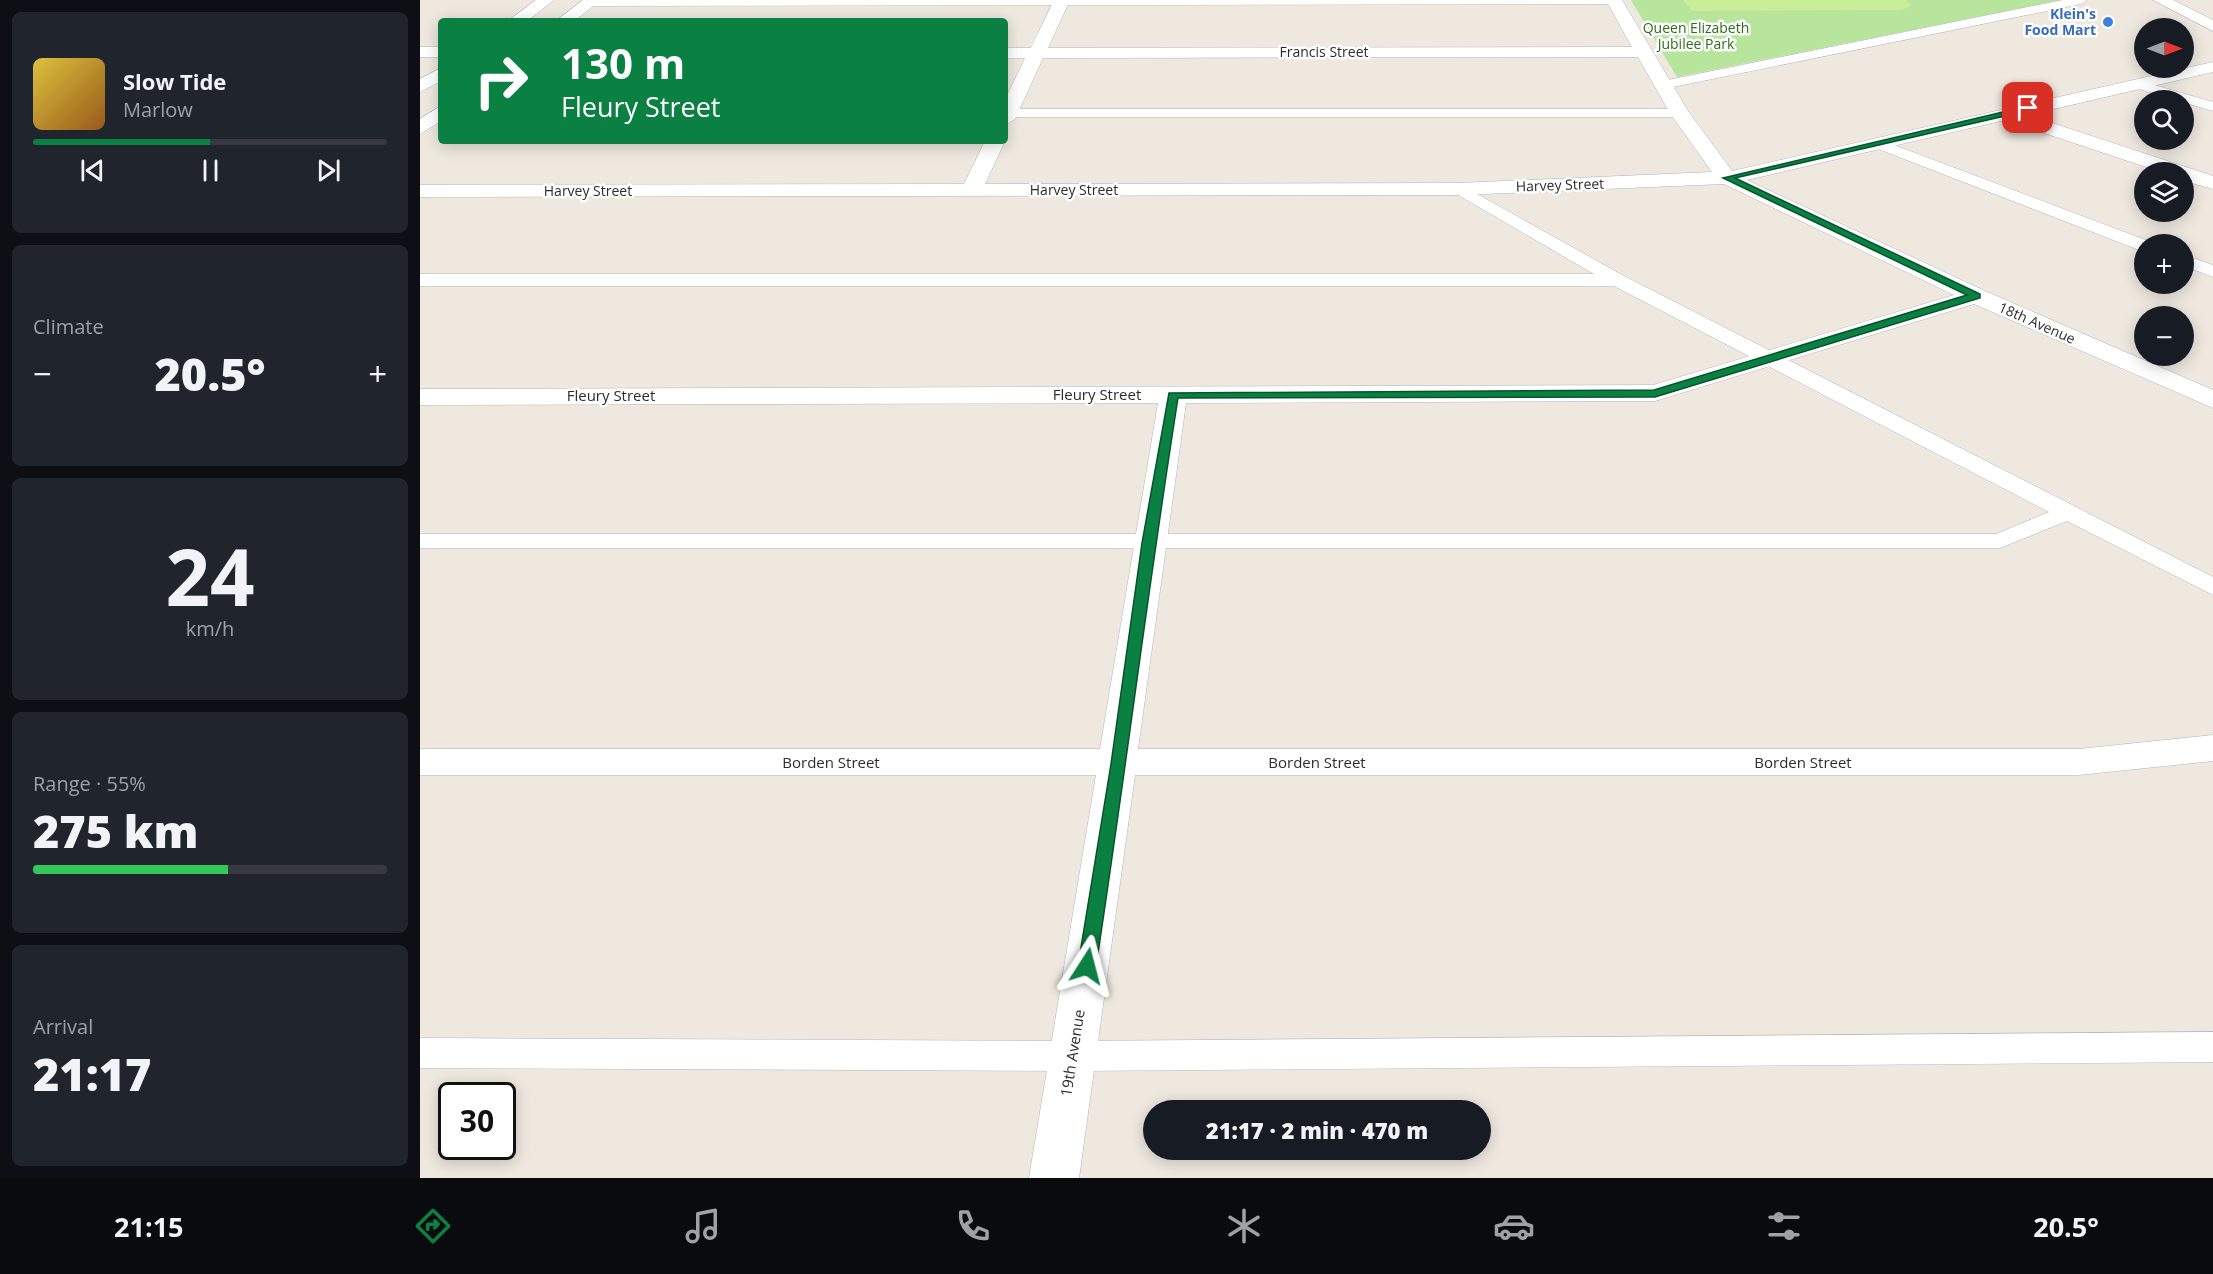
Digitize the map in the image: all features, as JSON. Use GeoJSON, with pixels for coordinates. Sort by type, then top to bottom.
{"type":"FeatureCollection","features":[{"type":"Feature","properties":{"kind":"street"},"geometry":{"type":"LineString","coordinates":[[520,18],[546,0]]}},
{"type":"Feature","properties":{"kind":"street"},"geometry":{"type":"LineString","coordinates":[[1008,111],[1062,0]]}},
{"type":"Feature","properties":{"kind":"street","name":"18th Avenue"},"geometry":{"type":"LineString","coordinates":[[1614,0],[1642,52],[1679,112],[1727,178],[1976,296],[2213,400]]}},
{"type":"Feature","properties":{"kind":"street"},"geometry":{"type":"LineString","coordinates":[[2161,0],[2213,26]]}},
{"type":"Feature","properties":{"kind":"street"},"geometry":{"type":"LineString","coordinates":[[568,18],[592,1]]}},
{"type":"Feature","properties":{"kind":"street"},"geometry":{"type":"LineString","coordinates":[[420,52],[438,52]]}},
{"type":"Feature","properties":{"kind":"street","name":"Francis Street"},"geometry":{"type":"LineString","coordinates":[[1008,52],[1642,52]]}},
{"type":"Feature","properties":{"kind":"street","name":"Harvey Street"},"geometry":{"type":"LineString","coordinates":[[420,191],[1459,189],[1727,178],[2213,67]]}},
{"type":"Feature","properties":{"kind":"street"},"geometry":{"type":"LineString","coordinates":[[420,87],[438,75]]}},
{"type":"Feature","properties":{"kind":"street"},"geometry":{"type":"LineString","coordinates":[[2005,114],[2149,162]]}},
{"type":"Feature","properties":{"kind":"street"},"geometry":{"type":"LineString","coordinates":[[420,128],[438,115]]}},
{"type":"Feature","properties":{"kind":"street"},"geometry":{"type":"LineString","coordinates":[[971,190],[994,144]]}},
{"type":"Feature","properties":{"kind":"street"},"geometry":{"type":"LineString","coordinates":[[2194,177],[2213,183]]}},
{"type":"Feature","properties":{"kind":"street","name":"Fleury Street"},"geometry":{"type":"LineString","coordinates":[[420,397],[1655,393],[1976,296]]}},
{"type":"Feature","properties":{"kind":"street","name":"19th Avenue"},"geometry":{"type":"LineString","coordinates":[[1054,1178],[1119,764],[1148,543],[1173,395]]}},
{"type":"Feature","properties":{"kind":"street","name":"Borden Street"},"geometry":{"type":"LineString","coordinates":[[420,762],[1119,764],[2079,762],[2213,748]]}},
{"type":"Feature","properties":{"kind":"lane"},"geometry":{"type":"LineString","coordinates":[[592,1],[1614,0]]}},
{"type":"Feature","properties":{"kind":"lane"},"geometry":{"type":"LineString","coordinates":[[1663,85],[2081,0]]}},
{"type":"Feature","properties":{"kind":"lane"},"geometry":{"type":"LineString","coordinates":[[2137,84],[2213,107]]}},
{"type":"Feature","properties":{"kind":"lane"},"geometry":{"type":"LineString","coordinates":[[1008,115],[1679,112]]}},
{"type":"Feature","properties":{"kind":"lane"},"geometry":{"type":"LineString","coordinates":[[1878,144],[2134,242]]}},
{"type":"Feature","properties":{"kind":"lane"},"geometry":{"type":"LineString","coordinates":[[1459,189],[1617,280],[2213,587]]}},
{"type":"Feature","properties":{"kind":"lane"},"geometry":{"type":"LineString","coordinates":[[2194,265],[2213,272]]}},
{"type":"Feature","properties":{"kind":"lane"},"geometry":{"type":"LineString","coordinates":[[420,280],[1617,280]]}},
{"type":"Feature","properties":{"kind":"lane"},"geometry":{"type":"LineString","coordinates":[[420,541],[1148,543],[2000,541],[2068,512]]}},
{"type":"Feature","properties":{"kind":"lane"},"geometry":{"type":"LineString","coordinates":[[420,1053],[1073,1056],[2213,1047]]}},
{"type":"Feature","properties":{"kind":"green space","name":"Queen Elizabeth Jubilee Park"},"geometry":{"type":"Polygon","coordinates":[[[1631,0],[2061,0],[1677,77],[1631,0]]]}},
{"type":"Feature","properties":{"kind":"green space"},"geometry":{"type":"Polygon","coordinates":[[[1683,0],[1906,0],[1912,6],[1901,10],[1692,11],[1683,0]]]}},
{"type":"Feature","properties":{"kind":"place","name":"Klein's Food Mart"},"geometry":{"type":"Point","coordinates":[2108,22]}},
{"type":"Feature","properties":{"kind":"route"},"geometry":{"type":"LineString","coordinates":[[1087,966],[1119,764],[1148,543],[1173,395],[1655,393],[1976,296],[1727,178],[2028,108]]}}]}
